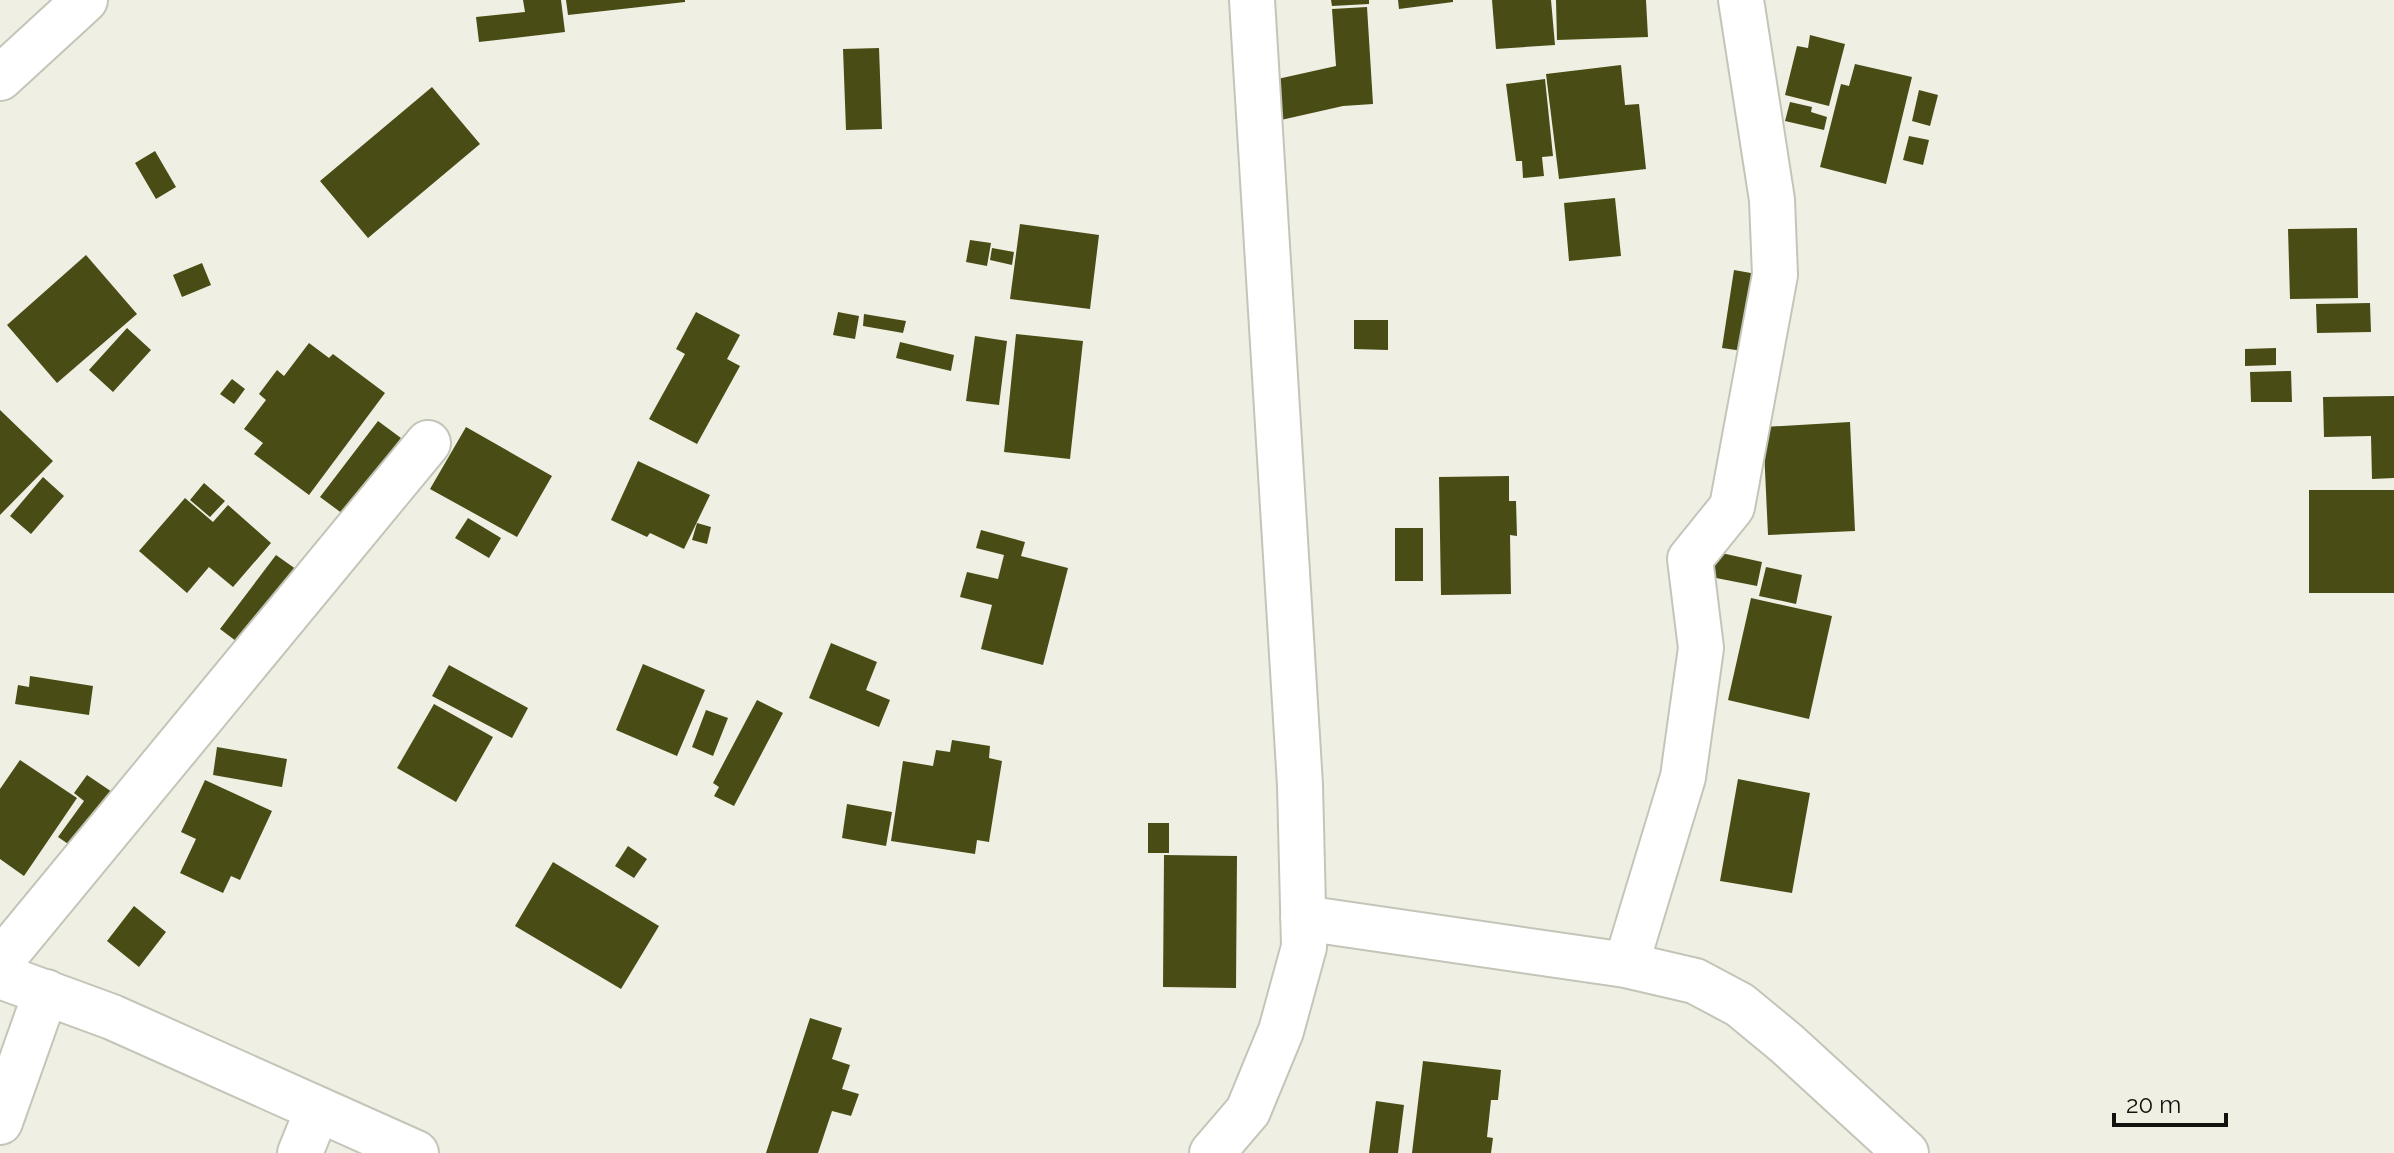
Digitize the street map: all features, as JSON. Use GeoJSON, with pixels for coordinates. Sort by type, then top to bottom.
{"type":"FeatureCollection","features":[{"type":"Feature","properties":{"kind":"street"},"geometry":{"type":"LineString","coordinates":[[0,78],[85,0]]}},
{"type":"Feature","properties":{"kind":"street"},"geometry":{"type":"LineString","coordinates":[[1212,1153],[1248,1111],[1281,1031],[1304,947],[1299,770],[1252,0]]}},
{"type":"Feature","properties":{"kind":"street"},"geometry":{"type":"LineString","coordinates":[[1626,965],[1683,777],[1701,648],[1690,559],[1732,507],[1775,275],[1772,200],[1741,0]]}},
{"type":"Feature","properties":{"kind":"street"},"geometry":{"type":"LineString","coordinates":[[0,962],[428,443]]}},
{"type":"Feature","properties":{"kind":"street"},"geometry":{"type":"LineString","coordinates":[[1303,918],[1626,965],[1695,981],[1740,1005],[1906,1153]]}},
{"type":"Feature","properties":{"kind":"street"},"geometry":{"type":"LineString","coordinates":[[0,976],[112,1017],[416,1153]]}},
{"type":"Feature","properties":{"kind":"street"},"geometry":{"type":"LineString","coordinates":[[0,1122],[46,992]]}},
{"type":"Feature","properties":{"kind":"street"},"geometry":{"type":"LineString","coordinates":[[300,1153],[318,1109]]}},
{"type":"Feature","properties":{"kind":"building"},"geometry":{"type":"Polygon","coordinates":[[[523,0],[561,0],[565,32],[479,42],[476,17],[525,12],[523,0]]]}},
{"type":"Feature","properties":{"kind":"building"},"geometry":{"type":"Polygon","coordinates":[[[566,0],[685,0],[685,2],[568,15],[566,0]]]}},
{"type":"Feature","properties":{"kind":"building"},"geometry":{"type":"Polygon","coordinates":[[[1331,0],[1369,0],[1369,4],[1332,6],[1331,0]]]}},
{"type":"Feature","properties":{"kind":"building"},"geometry":{"type":"Polygon","coordinates":[[[1398,0],[1453,0],[1453,2],[1399,9],[1398,0]]]}},
{"type":"Feature","properties":{"kind":"building"},"geometry":{"type":"Polygon","coordinates":[[[1492,0],[1551,0],[1555,45],[1496,49],[1492,0]]]}},
{"type":"Feature","properties":{"kind":"building"},"geometry":{"type":"Polygon","coordinates":[[[1556,0],[1646,0],[1648,37],[1557,40],[1556,0]]]}},
{"type":"Feature","properties":{"kind":"building"},"geometry":{"type":"Polygon","coordinates":[[[1367,7],[1373,104],[1343,106],[1281,120],[1273,80],[1336,66],[1332,9],[1367,7]]]}},
{"type":"Feature","properties":{"kind":"building"},"geometry":{"type":"Polygon","coordinates":[[[1810,35],[1845,44],[1829,106],[1785,95],[1797,46],[1808,48],[1810,35]]]}},
{"type":"Feature","properties":{"kind":"building"},"geometry":{"type":"Polygon","coordinates":[[[879,48],[882,129],[846,130],[843,49],[879,48]]]}},
{"type":"Feature","properties":{"kind":"building"},"geometry":{"type":"Polygon","coordinates":[[[1855,64],[1912,77],[1886,184],[1820,167],[1841,84],[1849,86],[1855,64]]]}},
{"type":"Feature","properties":{"kind":"building"},"geometry":{"type":"Polygon","coordinates":[[[1621,65],[1625,105],[1639,104],[1646,169],[1559,179],[1546,74],[1621,65]]]}},
{"type":"Feature","properties":{"kind":"building"},"geometry":{"type":"Polygon","coordinates":[[[1545,79],[1553,156],[1542,157],[1544,176],[1523,178],[1522,161],[1516,161],[1506,84],[1545,79]]]}},
{"type":"Feature","properties":{"kind":"building"},"geometry":{"type":"Polygon","coordinates":[[[432,87],[480,144],[368,238],[320,181],[432,87]]]}},
{"type":"Feature","properties":{"kind":"building"},"geometry":{"type":"Polygon","coordinates":[[[1919,90],[1938,95],[1930,126],[1912,121],[1919,90]]]}},
{"type":"Feature","properties":{"kind":"building"},"geometry":{"type":"Polygon","coordinates":[[[1790,102],[1812,107],[1811,112],[1827,117],[1824,130],[1785,121],[1790,102]]]}},
{"type":"Feature","properties":{"kind":"building"},"geometry":{"type":"Polygon","coordinates":[[[1909,136],[1929,140],[1923,165],[1903,160],[1909,136]]]}},
{"type":"Feature","properties":{"kind":"building"},"geometry":{"type":"Polygon","coordinates":[[[155,151],[176,187],[156,199],[135,163],[155,151]]]}},
{"type":"Feature","properties":{"kind":"building"},"geometry":{"type":"Polygon","coordinates":[[[1615,198],[1621,256],[1569,261],[1564,203],[1615,198]]]}},
{"type":"Feature","properties":{"kind":"building"},"geometry":{"type":"Polygon","coordinates":[[[1020,224],[1099,235],[1090,309],[1010,299],[1020,224]]]}},
{"type":"Feature","properties":{"kind":"building"},"geometry":{"type":"Polygon","coordinates":[[[2357,228],[2358,298],[2290,299],[2288,229],[2357,228]]]}},
{"type":"Feature","properties":{"kind":"building"},"geometry":{"type":"Polygon","coordinates":[[[970,240],[991,243],[987,266],[966,262],[970,240]]]}},
{"type":"Feature","properties":{"kind":"building"},"geometry":{"type":"Polygon","coordinates":[[[992,248],[1014,252],[1012,265],[990,260],[992,248]]]}},
{"type":"Feature","properties":{"kind":"building"},"geometry":{"type":"Polygon","coordinates":[[[86,255],[137,314],[57,383],[7,325],[86,255]]]}},
{"type":"Feature","properties":{"kind":"building"},"geometry":{"type":"Polygon","coordinates":[[[202,263],[211,285],[182,297],[173,275],[202,263]]]}},
{"type":"Feature","properties":{"kind":"building"},"geometry":{"type":"Polygon","coordinates":[[[1734,270],[1762,275],[1750,352],[1722,348],[1734,270]]]}},
{"type":"Feature","properties":{"kind":"building"},"geometry":{"type":"Polygon","coordinates":[[[2370,303],[2371,332],[2317,333],[2316,304],[2370,303]]]}},
{"type":"Feature","properties":{"kind":"building"},"geometry":{"type":"Polygon","coordinates":[[[696,312],[740,335],[727,359],[740,366],[697,444],[649,419],[685,354],[676,349],[696,312]]]}},
{"type":"Feature","properties":{"kind":"building"},"geometry":{"type":"Polygon","coordinates":[[[838,312],[859,316],[855,339],[833,335],[838,312]]]}},
{"type":"Feature","properties":{"kind":"building"},"geometry":{"type":"Polygon","coordinates":[[[864,314],[906,321],[903,333],[863,326],[864,314]]]}},
{"type":"Feature","properties":{"kind":"building"},"geometry":{"type":"Polygon","coordinates":[[[1354,320],[1388,320],[1388,350],[1354,349],[1354,320]]]}},
{"type":"Feature","properties":{"kind":"building"},"geometry":{"type":"Polygon","coordinates":[[[127,328],[151,350],[113,392],[89,370],[127,328]]]}},
{"type":"Feature","properties":{"kind":"building"},"geometry":{"type":"Polygon","coordinates":[[[1016,334],[1083,341],[1070,459],[1004,452],[1016,334]]]}},
{"type":"Feature","properties":{"kind":"building"},"geometry":{"type":"Polygon","coordinates":[[[975,336],[1007,341],[999,405],[966,401],[975,336]]]}},
{"type":"Feature","properties":{"kind":"building"},"geometry":{"type":"Polygon","coordinates":[[[900,342],[954,355],[951,371],[896,358],[900,342]]]}},
{"type":"Feature","properties":{"kind":"building"},"geometry":{"type":"Polygon","coordinates":[[[309,343],[329,358],[333,354],[385,393],[309,495],[254,454],[263,443],[244,429],[266,400],[259,394],[277,370],[284,376],[309,343]]]}},
{"type":"Feature","properties":{"kind":"building"},"geometry":{"type":"Polygon","coordinates":[[[2276,348],[2276,365],[2245,366],[2245,349],[2276,348]]]}},
{"type":"Feature","properties":{"kind":"building"},"geometry":{"type":"Polygon","coordinates":[[[2291,371],[2292,402],[2251,402],[2250,372],[2291,371]]]}},
{"type":"Feature","properties":{"kind":"building"},"geometry":{"type":"Polygon","coordinates":[[[232,379],[245,389],[234,404],[220,394],[232,379]]]}},
{"type":"Feature","properties":{"kind":"building"},"geometry":{"type":"Polygon","coordinates":[[[2394,396],[2394,478],[2372,479],[2371,436],[2324,437],[2323,397],[2394,396]]]}},
{"type":"Feature","properties":{"kind":"building"},"geometry":{"type":"Polygon","coordinates":[[[0,410],[53,461],[0,515],[0,410]]]}},
{"type":"Feature","properties":{"kind":"building"},"geometry":{"type":"Polygon","coordinates":[[[378,421],[401,438],[343,514],[320,497],[378,421]]]}},
{"type":"Feature","properties":{"kind":"building"},"geometry":{"type":"Polygon","coordinates":[[[1850,422],[1855,531],[1768,535],[1763,427],[1850,422]]]}},
{"type":"Feature","properties":{"kind":"building"},"geometry":{"type":"Polygon","coordinates":[[[466,427],[552,476],[517,537],[430,489],[466,427]]]}},
{"type":"Feature","properties":{"kind":"building"},"geometry":{"type":"Polygon","coordinates":[[[638,461],[710,495],[684,549],[650,533],[647,537],[611,520],[638,461]]]}},
{"type":"Feature","properties":{"kind":"building"},"geometry":{"type":"Polygon","coordinates":[[[1509,476],[1509,501],[1516,501],[1517,536],[1510,535],[1511,594],[1441,595],[1439,477],[1509,476]]]}},
{"type":"Feature","properties":{"kind":"building"},"geometry":{"type":"Polygon","coordinates":[[[43,477],[64,496],[31,534],[10,516],[43,477]]]}},
{"type":"Feature","properties":{"kind":"building"},"geometry":{"type":"Polygon","coordinates":[[[204,483],[225,501],[210,517],[190,500],[204,483]]]}},
{"type":"Feature","properties":{"kind":"building"},"geometry":{"type":"Polygon","coordinates":[[[2309,490],[2394,490],[2394,593],[2309,593],[2309,490]]]}},
{"type":"Feature","properties":{"kind":"building"},"geometry":{"type":"Polygon","coordinates":[[[185,498],[213,522],[228,505],[271,543],[233,587],[209,567],[187,593],[139,551],[185,498]]]}},
{"type":"Feature","properties":{"kind":"building"},"geometry":{"type":"Polygon","coordinates":[[[468,518],[501,538],[489,558],[455,538],[468,518]]]}},
{"type":"Feature","properties":{"kind":"building"},"geometry":{"type":"Polygon","coordinates":[[[697,523],[711,527],[707,544],[692,540],[697,523]]]}},
{"type":"Feature","properties":{"kind":"building"},"geometry":{"type":"Polygon","coordinates":[[[1395,528],[1423,528],[1423,581],[1395,581],[1395,528]]]}},
{"type":"Feature","properties":{"kind":"building"},"geometry":{"type":"Polygon","coordinates":[[[981,530],[1025,542],[1021,556],[1068,568],[1043,665],[981,649],[992,605],[960,597],[967,572],[998,579],[1004,555],[976,548],[981,530]]]}},
{"type":"Feature","properties":{"kind":"building"},"geometry":{"type":"Polygon","coordinates":[[[1717,552],[1762,562],[1757,586],[1711,577],[1717,552]]]}},
{"type":"Feature","properties":{"kind":"building"},"geometry":{"type":"Polygon","coordinates":[[[276,555],[300,572],[244,647],[220,629],[276,555]]]}},
{"type":"Feature","properties":{"kind":"building"},"geometry":{"type":"Polygon","coordinates":[[[1766,567],[1802,575],[1796,604],[1759,596],[1766,567]]]}},
{"type":"Feature","properties":{"kind":"building"},"geometry":{"type":"Polygon","coordinates":[[[1751,598],[1832,616],[1809,719],[1728,700],[1751,598]]]}},
{"type":"Feature","properties":{"kind":"building"},"geometry":{"type":"Polygon","coordinates":[[[831,643],[877,662],[866,690],[890,700],[879,727],[809,698],[831,643]]]}},
{"type":"Feature","properties":{"kind":"building"},"geometry":{"type":"Polygon","coordinates":[[[643,664],[705,690],[677,756],[616,730],[643,664]]]}},
{"type":"Feature","properties":{"kind":"building"},"geometry":{"type":"Polygon","coordinates":[[[449,665],[528,708],[512,738],[432,696],[449,665]]]}},
{"type":"Feature","properties":{"kind":"building"},"geometry":{"type":"Polygon","coordinates":[[[30,676],[93,686],[89,715],[15,704],[18,685],[29,687],[30,676]]]}},
{"type":"Feature","properties":{"kind":"building"},"geometry":{"type":"Polygon","coordinates":[[[757,700],[783,713],[734,806],[714,796],[719,787],[713,783],[757,700]]]}},
{"type":"Feature","properties":{"kind":"building"},"geometry":{"type":"Polygon","coordinates":[[[434,704],[493,737],[456,802],[397,768],[434,704]]]}},
{"type":"Feature","properties":{"kind":"building"},"geometry":{"type":"Polygon","coordinates":[[[706,710],[728,718],[713,756],[692,747],[706,710]]]}},
{"type":"Feature","properties":{"kind":"building"},"geometry":{"type":"Polygon","coordinates":[[[952,740],[990,746],[989,758],[1002,761],[989,842],[977,840],[975,854],[891,841],[903,761],[933,766],[936,750],[950,752],[952,740]]]}},
{"type":"Feature","properties":{"kind":"building"},"geometry":{"type":"Polygon","coordinates":[[[217,747],[287,759],[282,787],[213,775],[217,747]]]}},
{"type":"Feature","properties":{"kind":"building"},"geometry":{"type":"Polygon","coordinates":[[[20,760],[77,798],[24,876],[0,859],[0,789],[20,760]]]}},
{"type":"Feature","properties":{"kind":"building"},"geometry":{"type":"Polygon","coordinates":[[[87,775],[115,794],[77,850],[58,837],[84,801],[74,793],[87,775]]]}},
{"type":"Feature","properties":{"kind":"building"},"geometry":{"type":"Polygon","coordinates":[[[1738,779],[1810,793],[1792,893],[1720,881],[1738,779]]]}},
{"type":"Feature","properties":{"kind":"building"},"geometry":{"type":"Polygon","coordinates":[[[205,780],[272,811],[240,880],[231,876],[223,893],[180,873],[196,839],[181,832],[205,780]]]}},
{"type":"Feature","properties":{"kind":"building"},"geometry":{"type":"Polygon","coordinates":[[[847,804],[892,812],[886,846],[842,838],[847,804]]]}},
{"type":"Feature","properties":{"kind":"building"},"geometry":{"type":"Polygon","coordinates":[[[1148,823],[1169,823],[1169,853],[1148,853],[1148,823]]]}},
{"type":"Feature","properties":{"kind":"building"},"geometry":{"type":"Polygon","coordinates":[[[628,846],[647,859],[634,878],[615,866],[628,846]]]}},
{"type":"Feature","properties":{"kind":"building"},"geometry":{"type":"Polygon","coordinates":[[[1164,855],[1237,856],[1236,988],[1163,987],[1164,855]]]}},
{"type":"Feature","properties":{"kind":"building"},"geometry":{"type":"Polygon","coordinates":[[[553,862],[659,926],[621,989],[515,926],[553,862]]]}},
{"type":"Feature","properties":{"kind":"building"},"geometry":{"type":"Polygon","coordinates":[[[134,906],[166,932],[139,967],[107,941],[134,906]]]}},
{"type":"Feature","properties":{"kind":"building"},"geometry":{"type":"Polygon","coordinates":[[[810,1018],[842,1028],[832,1059],[850,1065],[842,1089],[859,1094],[851,1116],[832,1111],[818,1153],[766,1153],[810,1018]]]}},
{"type":"Feature","properties":{"kind":"building"},"geometry":{"type":"Polygon","coordinates":[[[1423,1061],[1501,1070],[1498,1100],[1491,1100],[1487,1137],[1493,1138],[1491,1153],[1412,1153],[1423,1061]]]}},
{"type":"Feature","properties":{"kind":"building"},"geometry":{"type":"Polygon","coordinates":[[[1376,1101],[1404,1105],[1398,1153],[1369,1153],[1376,1101]]]}}]}
